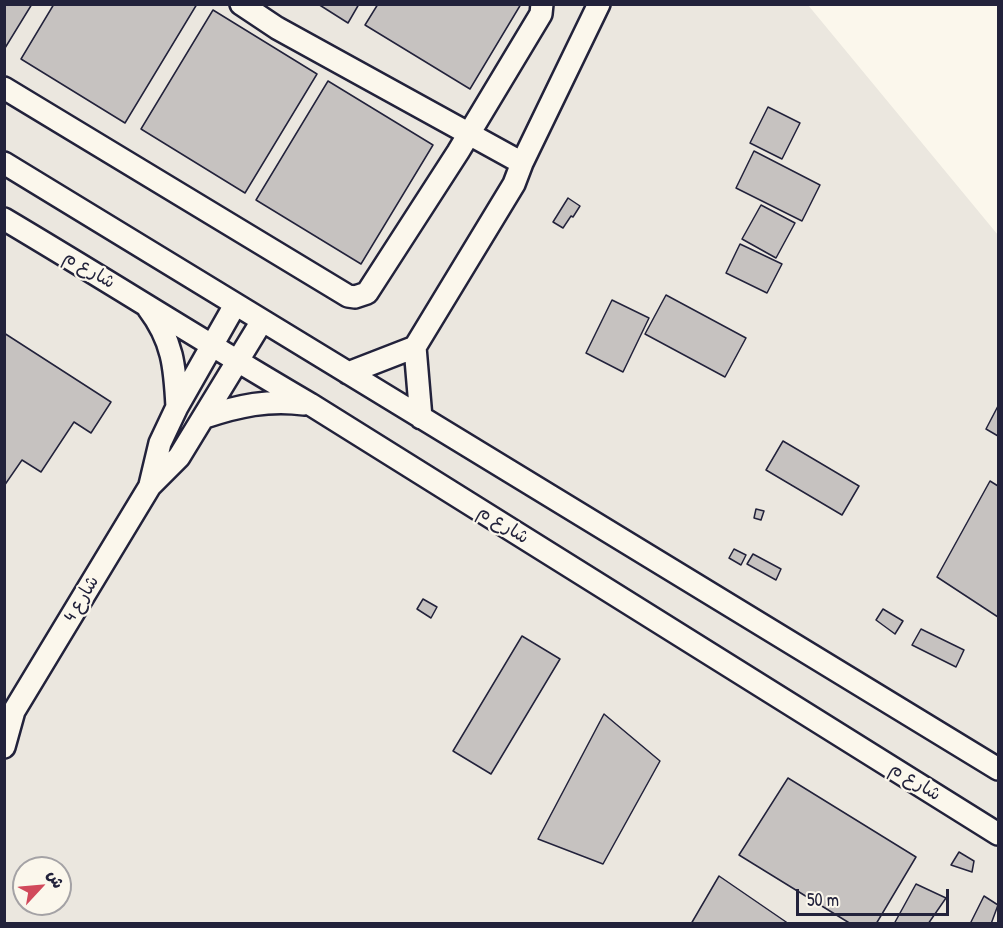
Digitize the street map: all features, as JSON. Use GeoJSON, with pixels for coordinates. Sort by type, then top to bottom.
{"type":"FeatureCollection","features":[{"type":"Feature","properties":{"kind":"street"},"geometry":{"type":"LineString","coordinates":[[241,4],[463,143],[522,163]]}},
{"type":"Feature","properties":{"kind":"street"},"geometry":{"type":"LineString","coordinates":[[4,88],[348,296],[355,297],[367,293],[463,143],[541,14],[542,4]]}},
{"type":"Feature","properties":{"kind":"street"},"geometry":{"type":"LineString","coordinates":[[421,418],[415,347],[514,183],[599,4]]}},
{"type":"Feature","properties":{"kind":"street"},"geometry":{"type":"LineString","coordinates":[[4,164],[999,769]]}},
{"type":"Feature","properties":{"kind":"street","name":"شارع م"},"geometry":{"type":"LineString","coordinates":[[4,219],[310,404],[999,834]]}},
{"type":"Feature","properties":{"kind":"street"},"geometry":{"type":"LineString","coordinates":[[144,303],[157,321],[174,362],[177,407]]}},
{"type":"Feature","properties":{"kind":"street","name":"شارع 4"},"geometry":{"type":"LineString","coordinates":[[150,486],[160,443],[177,407],[235,305]]}},
{"type":"Feature","properties":{"kind":"street","name":"شارع 4"},"geometry":{"type":"LineString","coordinates":[[4,747],[9,716],[150,486],[179,458],[262,321]]}},
{"type":"Feature","properties":{"kind":"street"},"geometry":{"type":"LineString","coordinates":[[348,373],[415,347]]}},
{"type":"Feature","properties":{"kind":"street"},"geometry":{"type":"LineString","coordinates":[[205,417],[247,405],[268,402],[310,404]]}},
{"type":"Feature","properties":{"kind":"shaded area"},"geometry":{"type":"Polygon","coordinates":[[[5,5],[808,5],[998,235],[998,923],[5,924],[5,5]]]}},
{"type":"Feature","properties":{"kind":"building"},"geometry":{"type":"Polygon","coordinates":[[[4,4],[32,4],[5,48],[4,48],[4,4]]]}},
{"type":"Feature","properties":{"kind":"building"},"geometry":{"type":"Polygon","coordinates":[[[54,4],[197,4],[125,123],[21,59],[54,4]]]}},
{"type":"Feature","properties":{"kind":"building"},"geometry":{"type":"Polygon","coordinates":[[[318,4],[359,4],[348,23],[318,4]]]}},
{"type":"Feature","properties":{"kind":"building"},"geometry":{"type":"Polygon","coordinates":[[[378,4],[521,4],[470,89],[365,25],[378,4]]]}},
{"type":"Feature","properties":{"kind":"building"},"geometry":{"type":"Polygon","coordinates":[[[213,10],[317,74],[245,193],[141,129],[213,10]]]}},
{"type":"Feature","properties":{"kind":"building"},"geometry":{"type":"Polygon","coordinates":[[[328,81],[433,145],[361,264],[256,200],[328,81]]]}},
{"type":"Feature","properties":{"kind":"building"},"geometry":{"type":"Polygon","coordinates":[[[768,107],[800,123],[782,159],[750,143],[768,107]]]}},
{"type":"Feature","properties":{"kind":"building"},"geometry":{"type":"Polygon","coordinates":[[[754,151],[820,185],[802,221],[736,188],[754,151]]]}},
{"type":"Feature","properties":{"kind":"building"},"geometry":{"type":"Polygon","coordinates":[[[568,198],[580,206],[563,228],[553,222],[568,198]]]}},
{"type":"Feature","properties":{"kind":"building"},"geometry":{"type":"Polygon","coordinates":[[[761,205],[795,223],[776,258],[742,239],[761,205]]]}},
{"type":"Feature","properties":{"kind":"building"},"geometry":{"type":"Polygon","coordinates":[[[740,244],[782,264],[767,293],[726,273],[740,244]]]}},
{"type":"Feature","properties":{"kind":"building"},"geometry":{"type":"Polygon","coordinates":[[[666,295],[746,338],[725,377],[645,334],[666,295]]]}},
{"type":"Feature","properties":{"kind":"building"},"geometry":{"type":"Polygon","coordinates":[[[612,300],[649,318],[623,372],[586,353],[612,300]]]}},
{"type":"Feature","properties":{"kind":"building"},"geometry":{"type":"Polygon","coordinates":[[[4,333],[111,402],[91,433],[74,422],[41,472],[22,460],[4,486],[4,333]]]}},
{"type":"Feature","properties":{"kind":"building"},"geometry":{"type":"Polygon","coordinates":[[[998,406],[998,436],[986,429],[998,406]]]}},
{"type":"Feature","properties":{"kind":"building"},"geometry":{"type":"Polygon","coordinates":[[[783,441],[859,486],[842,515],[766,470],[783,441]]]}},
{"type":"Feature","properties":{"kind":"building"},"geometry":{"type":"Polygon","coordinates":[[[990,481],[998,486],[998,617],[937,577],[990,481]]]}},
{"type":"Feature","properties":{"kind":"building"},"geometry":{"type":"Polygon","coordinates":[[[756,509],[764,511],[761,520],[754,518],[756,509]]]}},
{"type":"Feature","properties":{"kind":"building"},"geometry":{"type":"Polygon","coordinates":[[[734,549],[746,555],[741,565],[729,558],[734,549]]]}},
{"type":"Feature","properties":{"kind":"building"},"geometry":{"type":"Polygon","coordinates":[[[753,554],[781,569],[776,580],[747,564],[753,554]]]}},
{"type":"Feature","properties":{"kind":"building"},"geometry":{"type":"Polygon","coordinates":[[[423,599],[437,607],[431,618],[417,609],[423,599]]]}},
{"type":"Feature","properties":{"kind":"building"},"geometry":{"type":"Polygon","coordinates":[[[883,609],[903,621],[895,634],[876,620],[883,609]]]}},
{"type":"Feature","properties":{"kind":"building"},"geometry":{"type":"Polygon","coordinates":[[[921,629],[964,650],[956,667],[912,645],[921,629]]]}},
{"type":"Feature","properties":{"kind":"building"},"geometry":{"type":"Polygon","coordinates":[[[522,636],[560,659],[491,774],[453,751],[522,636]]]}},
{"type":"Feature","properties":{"kind":"building"},"geometry":{"type":"Polygon","coordinates":[[[604,714],[660,761],[603,864],[538,839],[604,714]]]}},
{"type":"Feature","properties":{"kind":"building"},"geometry":{"type":"Polygon","coordinates":[[[788,778],[916,857],[876,924],[851,924],[739,855],[788,778]]]}},
{"type":"Feature","properties":{"kind":"building"},"geometry":{"type":"Polygon","coordinates":[[[959,852],[974,861],[972,872],[951,865],[959,852]]]}},
{"type":"Feature","properties":{"kind":"building"},"geometry":{"type":"Polygon","coordinates":[[[719,876],[789,924],[691,924],[719,876]]]}},
{"type":"Feature","properties":{"kind":"building"},"geometry":{"type":"Polygon","coordinates":[[[916,884],[946,898],[928,924],[894,924],[916,884]]]}},
{"type":"Feature","properties":{"kind":"building"},"geometry":{"type":"Polygon","coordinates":[[[984,896],[998,905],[991,924],[972,924],[971,922],[984,896]]]}}]}
